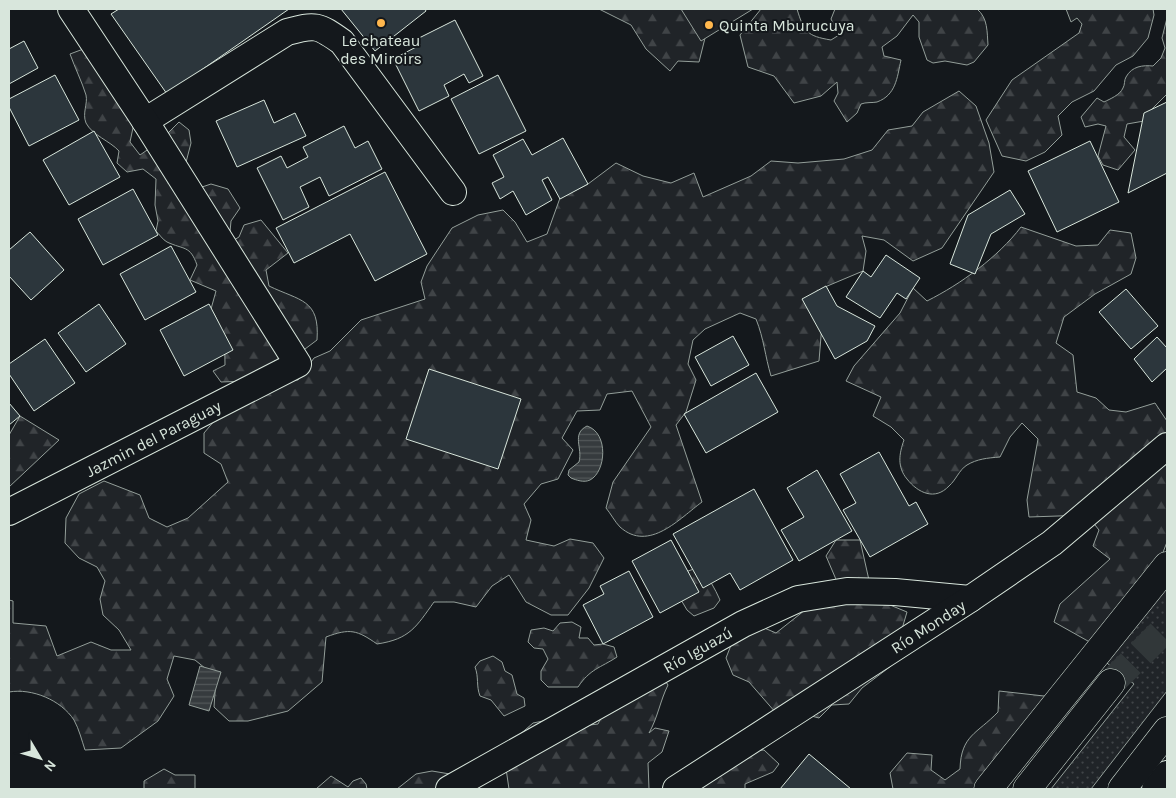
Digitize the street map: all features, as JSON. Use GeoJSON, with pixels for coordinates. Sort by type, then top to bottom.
{"type":"FeatureCollection","features":[{"type":"Feature","properties":{"kind":"highway"},"geometry":{"type":"LineString","coordinates":[[988,789],[1167,566]]}},
{"type":"Feature","properties":{"kind":"highway"},"geometry":{"type":"LineString","coordinates":[[1027,789],[1111,683]]}},
{"type":"Feature","properties":{"kind":"highway"},"geometry":{"type":"LineString","coordinates":[[1122,789],[1167,731]]}},
{"type":"Feature","properties":{"kind":"street"},"geometry":{"type":"LineString","coordinates":[[71,9],[145,121],[287,32],[307,26],[322,27],[342,42],[453,192]]}},
{"type":"Feature","properties":{"kind":"street","name":"Jazmin del Paraguay"},"geometry":{"type":"LineString","coordinates":[[9,512],[298,364],[145,121]]}},
{"type":"Feature","properties":{"kind":"street","name":"Río Monday"},"geometry":{"type":"LineString","coordinates":[[676,789],[970,599],[1052,543],[1167,446]]}},
{"type":"Feature","properties":{"kind":"street","name":"Río Iguazú"},"geometry":{"type":"LineString","coordinates":[[448,789],[743,624],[798,599],[847,591],[895,592],[970,599]]}},
{"type":"Feature","properties":{"kind":"street"},"geometry":{"type":"LineString","coordinates":[[1155,789],[1167,774]]}},
{"type":"Feature","properties":{"kind":"green space"},"geometry":{"type":"Polygon","coordinates":[[[599,9],[690,9],[705,38],[699,62],[678,61],[670,71],[646,49],[631,25],[599,9]]]}},
{"type":"Feature","properties":{"kind":"green space","name":"Quinta Mburucuya"},"geometry":{"type":"Polygon","coordinates":[[[681,9],[753,9],[701,41],[681,9]]]}},
{"type":"Feature","properties":{"kind":"green space"},"geometry":{"type":"Polygon","coordinates":[[[761,9],[797,9],[802,23],[808,32],[817,37],[831,40],[839,35],[831,19],[835,9],[977,9],[985,21],[988,45],[974,62],[967,65],[945,61],[933,63],[927,60],[919,37],[919,22],[913,15],[897,36],[882,47],[884,56],[901,60],[897,79],[892,90],[877,102],[861,104],[857,113],[847,122],[834,101],[838,93],[837,82],[821,96],[794,103],[774,76],[748,67],[740,35],[761,9]]]}},
{"type":"Feature","properties":{"kind":"green space"},"geometry":{"type":"Polygon","coordinates":[[[1066,9],[1153,9],[1154,15],[1148,38],[1133,56],[1116,65],[1094,91],[1072,102],[1058,116],[1062,135],[1045,152],[1026,161],[1002,156],[986,120],[1012,80],[1079,33],[1082,24],[1077,18],[1071,22],[1066,9]]]}},
{"type":"Feature","properties":{"kind":"green space"},"geometry":{"type":"Polygon","coordinates":[[[1167,18],[1167,94],[1152,109],[1144,121],[1127,124],[1124,137],[1135,150],[1118,170],[1103,165],[1098,156],[1106,126],[1098,124],[1085,127],[1081,117],[1097,98],[1104,102],[1120,93],[1131,70],[1142,66],[1153,66],[1161,58],[1165,48],[1162,38],[1167,18]]]}},
{"type":"Feature","properties":{"kind":"green space"},"geometry":{"type":"Polygon","coordinates":[[[86,48],[134,123],[130,142],[140,155],[160,141],[179,122],[189,130],[191,143],[184,170],[196,189],[211,184],[228,189],[240,208],[231,221],[229,243],[239,237],[244,225],[261,220],[288,253],[266,270],[269,286],[306,303],[315,316],[317,340],[293,358],[274,361],[269,369],[250,380],[298,380],[314,358],[330,351],[361,320],[425,299],[421,282],[427,266],[452,228],[478,215],[503,210],[515,222],[527,242],[547,234],[560,198],[588,184],[616,163],[643,176],[671,183],[694,173],[703,197],[751,176],[771,161],[798,163],[844,159],[872,150],[888,130],[912,126],[923,112],[959,91],[976,106],[989,143],[994,172],[942,248],[913,261],[884,240],[862,236],[866,251],[863,271],[825,287],[819,361],[771,376],[756,319],[740,313],[705,329],[693,340],[688,364],[696,380],[686,412],[676,425],[702,502],[664,530],[653,535],[631,534],[616,523],[606,508],[613,482],[651,427],[632,391],[607,394],[600,410],[577,411],[562,438],[573,450],[558,479],[541,484],[524,504],[531,520],[526,540],[554,546],[570,539],[593,543],[604,558],[589,588],[568,615],[551,615],[526,602],[509,575],[492,586],[476,607],[454,602],[434,602],[417,625],[397,639],[377,644],[353,632],[341,632],[326,637],[322,682],[288,711],[248,721],[229,721],[214,707],[216,677],[195,660],[174,656],[167,679],[174,696],[158,721],[121,748],[85,750],[74,720],[62,707],[54,701],[36,694],[18,691],[9,692],[9,600],[13,601],[13,623],[46,626],[57,656],[91,642],[111,650],[131,650],[119,630],[103,615],[100,599],[105,581],[97,567],[79,558],[65,543],[66,518],[79,494],[104,481],[140,495],[149,518],[167,527],[188,518],[228,482],[221,464],[204,453],[204,433],[248,381],[221,382],[213,371],[225,365],[222,336],[211,309],[216,291],[190,280],[197,265],[192,254],[186,249],[166,241],[156,231],[158,221],[155,205],[156,179],[143,169],[127,172],[117,163],[119,151],[92,131],[86,123],[86,95],[70,54],[86,48]]]}},
{"type":"Feature","properties":{"kind":"green space"},"geometry":{"type":"Polygon","coordinates":[[[1021,227],[1076,246],[1098,245],[1110,230],[1131,233],[1136,258],[1131,274],[1095,294],[1064,317],[1056,343],[1073,355],[1077,392],[1096,398],[1109,410],[1126,412],[1155,403],[1167,421],[1167,542],[1145,599],[1095,645],[1054,622],[1060,604],[1110,559],[1093,546],[1099,530],[1087,515],[1029,517],[1027,500],[1038,439],[1022,423],[1010,437],[1000,457],[982,459],[971,463],[962,470],[944,491],[932,494],[927,493],[911,484],[902,470],[900,455],[904,440],[891,427],[873,416],[881,397],[846,381],[854,366],[900,313],[913,288],[927,301],[940,294],[978,269],[1001,249],[1021,227]]]}},
{"type":"Feature","properties":{"kind":"green space"},"geometry":{"type":"Polygon","coordinates":[[[20,416],[59,440],[9,487],[9,435],[20,416]]]}},
{"type":"Feature","properties":{"kind":"green space"},"geometry":{"type":"Polygon","coordinates":[[[836,540],[860,540],[873,598],[907,612],[891,666],[862,688],[849,704],[832,705],[819,718],[804,714],[776,713],[749,682],[733,675],[726,658],[733,640],[762,627],[776,633],[838,584],[826,556],[836,540]]]}},
{"type":"Feature","properties":{"kind":"green space"},"geometry":{"type":"Polygon","coordinates":[[[703,566],[720,600],[714,608],[694,616],[687,610],[677,593],[688,571],[703,566]]]}},
{"type":"Feature","properties":{"kind":"green space"},"geometry":{"type":"Polygon","coordinates":[[[1167,585],[1167,691],[1091,789],[1051,789],[1134,684],[1103,660],[1167,585]]]}},
{"type":"Feature","properties":{"kind":"green space"},"geometry":{"type":"Polygon","coordinates":[[[572,622],[581,627],[579,638],[588,638],[594,645],[603,644],[614,647],[617,657],[591,672],[578,687],[548,687],[541,680],[541,671],[548,659],[543,649],[534,648],[528,642],[531,630],[544,628],[553,631],[560,623],[572,622]]]}},
{"type":"Feature","properties":{"kind":"green space"},"geometry":{"type":"Polygon","coordinates":[[[493,656],[502,662],[505,671],[512,675],[517,694],[524,698],[525,706],[504,716],[491,700],[480,696],[478,689],[475,667],[480,661],[493,656]]]}},
{"type":"Feature","properties":{"kind":"green space"},"geometry":{"type":"Polygon","coordinates":[[[661,674],[668,685],[649,733],[655,728],[669,731],[662,752],[648,763],[649,789],[509,789],[504,755],[517,737],[533,723],[568,716],[590,725],[598,724],[604,712],[661,674]]]}},
{"type":"Feature","properties":{"kind":"green space"},"geometry":{"type":"Polygon","coordinates":[[[999,691],[1053,697],[1052,732],[1031,752],[983,789],[893,789],[890,773],[907,753],[932,755],[931,770],[945,780],[960,769],[963,749],[971,736],[998,712],[999,691]]]}},
{"type":"Feature","properties":{"kind":"green space"},"geometry":{"type":"Polygon","coordinates":[[[764,750],[779,764],[773,772],[745,784],[745,789],[691,789],[748,751],[764,750]]]}},
{"type":"Feature","properties":{"kind":"green space"},"geometry":{"type":"Polygon","coordinates":[[[164,769],[175,775],[195,775],[195,789],[144,789],[144,781],[164,769]]]}},
{"type":"Feature","properties":{"kind":"green space"},"geometry":{"type":"Polygon","coordinates":[[[432,771],[450,774],[457,789],[397,789],[416,774],[432,771]]]}},
{"type":"Feature","properties":{"kind":"green space"},"geometry":{"type":"Polygon","coordinates":[[[331,776],[348,787],[353,781],[361,778],[366,784],[367,789],[316,789],[331,776]]]}},
{"type":"Feature","properties":{"kind":"shaded area"},"geometry":{"type":"Polygon","coordinates":[[[587,426],[599,436],[603,453],[602,461],[595,476],[588,481],[583,481],[571,478],[568,475],[569,470],[579,462],[578,437],[582,429],[587,426]]]}},
{"type":"Feature","properties":{"kind":"shaded area"},"geometry":{"type":"Polygon","coordinates":[[[200,666],[221,672],[209,711],[189,705],[200,666]]]}},
{"type":"Feature","properties":{"kind":"building"},"geometry":{"type":"Polygon","coordinates":[[[119,9],[289,9],[167,94],[111,14],[119,9]]]}},
{"type":"Feature","properties":{"kind":"building","name":"Le chateau des Miroirs"},"geometry":{"type":"Polygon","coordinates":[[[341,9],[425,9],[426,11],[375,51],[341,9]]]}},
{"type":"Feature","properties":{"kind":"building"},"geometry":{"type":"Polygon","coordinates":[[[455,20],[483,76],[469,83],[464,74],[444,85],[449,96],[419,111],[393,59],[420,45],[417,39],[455,20]]]}},
{"type":"Feature","properties":{"kind":"building"},"geometry":{"type":"Polygon","coordinates":[[[24,41],[38,68],[9,84],[9,49],[24,41]]]}},
{"type":"Feature","properties":{"kind":"building"},"geometry":{"type":"Polygon","coordinates":[[[55,75],[79,120],[29,146],[9,107],[9,99],[55,75]]]}},
{"type":"Feature","properties":{"kind":"building"},"geometry":{"type":"Polygon","coordinates":[[[498,75],[526,131],[479,154],[451,99],[498,75]]]}},
{"type":"Feature","properties":{"kind":"building"},"geometry":{"type":"Polygon","coordinates":[[[264,100],[274,123],[295,113],[306,136],[237,167],[216,121],[264,100]]]}},
{"type":"Feature","properties":{"kind":"building"},"geometry":{"type":"Polygon","coordinates":[[[1167,102],[1167,173],[1128,193],[1144,113],[1167,102]]]}},
{"type":"Feature","properties":{"kind":"building"},"geometry":{"type":"Polygon","coordinates":[[[344,126],[355,148],[368,141],[382,169],[329,196],[320,177],[300,187],[309,207],[283,220],[257,168],[281,156],[287,168],[308,157],[303,147],[344,126]]]}},
{"type":"Feature","properties":{"kind":"building"},"geometry":{"type":"Polygon","coordinates":[[[94,131],[120,177],[69,205],[43,160],[94,131]]]}},
{"type":"Feature","properties":{"kind":"building"},"geometry":{"type":"Polygon","coordinates":[[[563,138],[588,184],[560,199],[548,177],[542,180],[552,200],[526,215],[513,191],[500,199],[492,183],[504,177],[493,155],[523,139],[532,155],[563,138]]]}},
{"type":"Feature","properties":{"kind":"building"},"geometry":{"type":"Polygon","coordinates":[[[1090,141],[1119,202],[1057,232],[1028,171],[1090,141]]]}},
{"type":"Feature","properties":{"kind":"building"},"geometry":{"type":"Polygon","coordinates":[[[385,172],[427,254],[375,281],[350,234],[294,263],[276,228],[385,172]]]}},
{"type":"Feature","properties":{"kind":"building"},"geometry":{"type":"Polygon","coordinates":[[[133,189],[158,235],[103,265],[78,219],[133,189]]]}},
{"type":"Feature","properties":{"kind":"building"},"geometry":{"type":"Polygon","coordinates":[[[1010,190],[1025,214],[991,234],[975,274],[950,264],[968,215],[1010,190]]]}},
{"type":"Feature","properties":{"kind":"building"},"geometry":{"type":"Polygon","coordinates":[[[30,232],[64,270],[31,300],[9,276],[9,250],[30,232]]]}},
{"type":"Feature","properties":{"kind":"building"},"geometry":{"type":"Polygon","coordinates":[[[171,246],[196,292],[145,320],[120,274],[171,246]]]}},
{"type":"Feature","properties":{"kind":"building"},"geometry":{"type":"Polygon","coordinates":[[[886,255],[920,278],[906,299],[897,293],[880,318],[846,297],[863,271],[871,277],[886,255]]]}},
{"type":"Feature","properties":{"kind":"building"},"geometry":{"type":"Polygon","coordinates":[[[826,286],[837,306],[875,326],[867,341],[835,359],[802,299],[826,286]]]}},
{"type":"Feature","properties":{"kind":"building"},"geometry":{"type":"Polygon","coordinates":[[[1126,289],[1158,326],[1131,349],[1099,312],[1126,289]]]}},
{"type":"Feature","properties":{"kind":"building"},"geometry":{"type":"Polygon","coordinates":[[[99,304],[126,344],[86,372],[58,333],[99,304]]]}},
{"type":"Feature","properties":{"kind":"building"},"geometry":{"type":"Polygon","coordinates":[[[209,304],[233,350],[184,376],[160,330],[209,304]]]}},
{"type":"Feature","properties":{"kind":"building"},"geometry":{"type":"Polygon","coordinates":[[[733,336],[749,365],[711,386],[695,357],[733,336]]]}},
{"type":"Feature","properties":{"kind":"building"},"geometry":{"type":"Polygon","coordinates":[[[1157,337],[1167,348],[1167,368],[1152,382],[1134,359],[1157,337]]]}},
{"type":"Feature","properties":{"kind":"building"},"geometry":{"type":"Polygon","coordinates":[[[45,339],[75,383],[34,411],[9,374],[9,364],[45,339]]]}},
{"type":"Feature","properties":{"kind":"building"},"geometry":{"type":"Polygon","coordinates":[[[429,369],[521,399],[498,469],[406,439],[429,369]]]}},
{"type":"Feature","properties":{"kind":"building"},"geometry":{"type":"Polygon","coordinates":[[[756,373],[778,412],[706,453],[684,414],[756,373]]]}},
{"type":"Feature","properties":{"kind":"building"},"geometry":{"type":"Polygon","coordinates":[[[9,403],[20,416],[9,425],[9,403]]]}},
{"type":"Feature","properties":{"kind":"building"},"geometry":{"type":"Polygon","coordinates":[[[879,452],[909,506],[916,502],[928,524],[870,557],[843,510],[856,503],[840,474],[879,452]]]}},
{"type":"Feature","properties":{"kind":"building"},"geometry":{"type":"Polygon","coordinates":[[[817,470],[852,531],[799,561],[781,530],[804,517],[787,488],[817,470]]]}},
{"type":"Feature","properties":{"kind":"building"},"geometry":{"type":"Polygon","coordinates":[[[754,489],[793,560],[740,590],[730,573],[703,588],[673,534],[754,489]]]}},
{"type":"Feature","properties":{"kind":"building"},"geometry":{"type":"Polygon","coordinates":[[[671,540],[699,592],[660,613],[632,561],[671,540]]]}},
{"type":"Feature","properties":{"kind":"building"},"geometry":{"type":"Polygon","coordinates":[[[629,571],[653,617],[603,644],[583,605],[604,594],[600,586],[629,571]]]}},
{"type":"Feature","properties":{"kind":"building"},"geometry":{"type":"Polygon","coordinates":[[[809,754],[851,789],[780,789],[809,754]]]}},
{"type":"Feature","properties":{"kind":"tunnel"},"geometry":{"type":"LineString","coordinates":[[1111,683],[1167,627]]}},
{"type":"Feature","properties":{"kind":"place","name":"Le chateau des Miroirs"},"geometry":{"type":"Point","coordinates":[381,23]}},
{"type":"Feature","properties":{"kind":"place","name":"Quinta Mburucuya"},"geometry":{"type":"Point","coordinates":[709,25]}}]}
